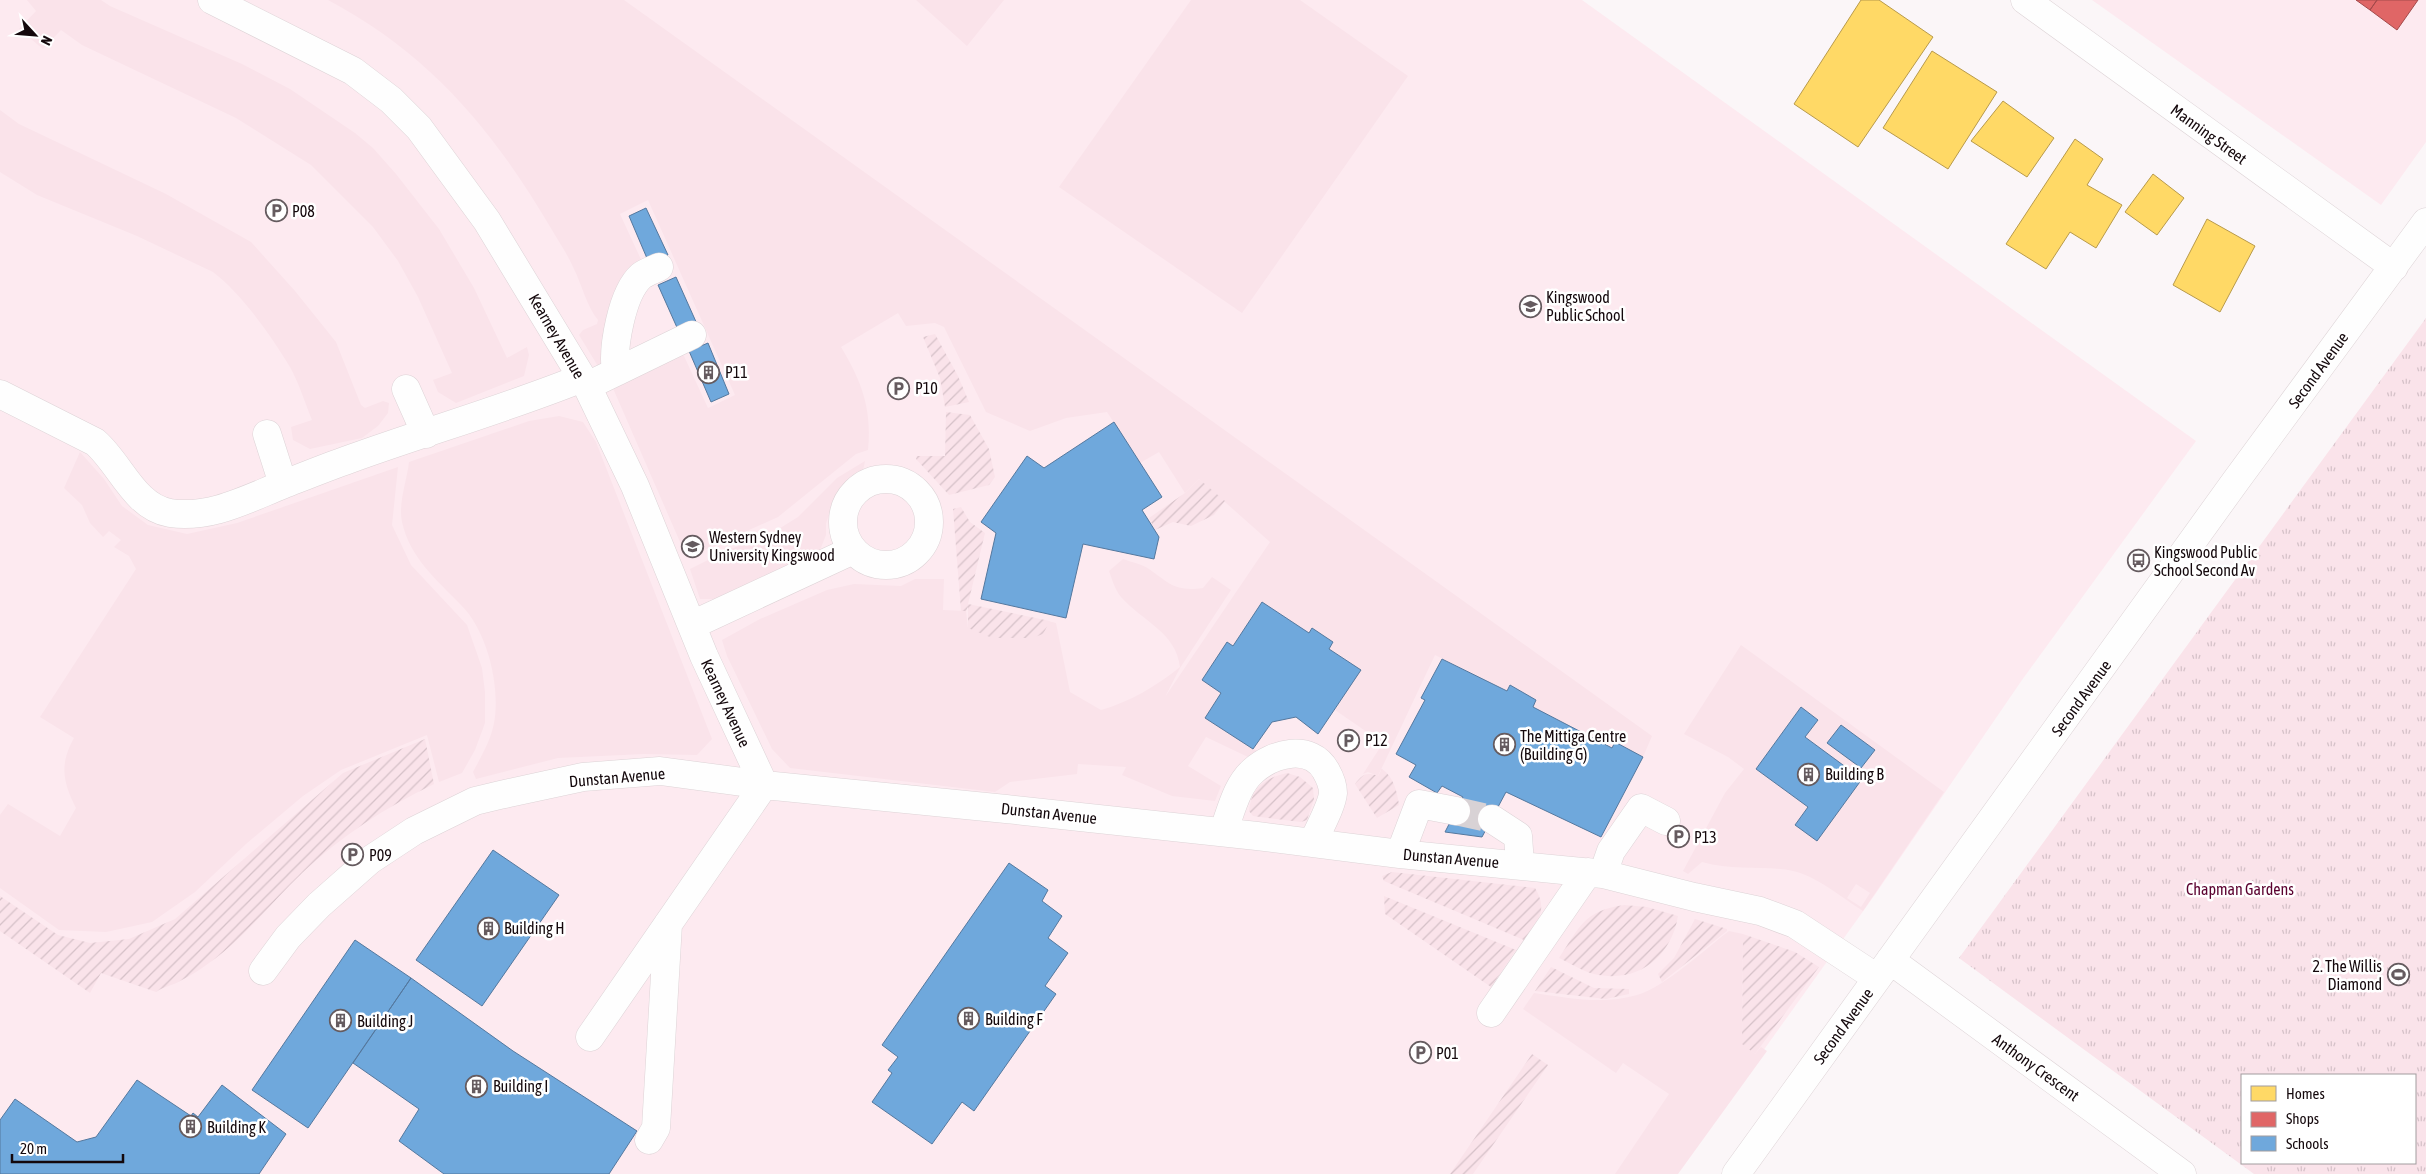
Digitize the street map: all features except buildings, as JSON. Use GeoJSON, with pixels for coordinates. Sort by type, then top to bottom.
{"type":"FeatureCollection","features":[{"type":"Feature","properties":{"kind":"street","name":"Kearney Avenue"},"geometry":{"type":"LineString","coordinates":[[212,0],[353,71],[391,100],[419,128],[487,221],[557,334],[584,382],[635,486],[692,625],[764,785]]}},
{"type":"Feature","properties":{"kind":"street","name":"Manning Street"},"geometry":{"type":"LineString","coordinates":[[2025,0],[2300,201],[2394,267]]}},
{"type":"Feature","properties":{"kind":"street","name":"Second Avenue"},"geometry":{"type":"LineString","coordinates":[[1736,1174],[2426,222]]}},
{"type":"Feature","properties":{"kind":"street"},"geometry":{"type":"LineString","coordinates":[[616,372],[614,359],[617,336],[627,299],[641,276],[661,269]]}},
{"type":"Feature","properties":{"kind":"street"},"geometry":{"type":"LineString","coordinates":[[0,394],[95,442],[107,452],[136,492],[148,504],[169,512],[194,514],[232,506],[351,458],[616,372],[693,337]]}},
{"type":"Feature","properties":{"kind":"street"},"geometry":{"type":"LineString","coordinates":[[406,389],[426,434]]}},
{"type":"Feature","properties":{"kind":"street"},"geometry":{"type":"LineString","coordinates":[[267,434],[283,484]]}},
{"type":"Feature","properties":{"kind":"street"},"geometry":{"type":"LineString","coordinates":[[692,625],[853,550]]}},
{"type":"Feature","properties":{"kind":"street"},"geometry":{"type":"LineString","coordinates":[[1223,832],[1238,792],[1253,771],[1274,758],[1296,753],[1317,760],[1323,766],[1332,783],[1333,794],[1313,843]]}},
{"type":"Feature","properties":{"kind":"street","name":"Dunstan Avenue"},"geometry":{"type":"LineString","coordinates":[[263,971],[288,937],[319,905],[370,860],[414,831],[475,802],[583,777],[660,771],[764,785],[1223,832],[1400,854],[1520,864],[1595,873],[1760,911],[1795,924],[1883,969]]}},
{"type":"Feature","properties":{"kind":"street"},"geometry":{"type":"LineString","coordinates":[[590,1036],[764,785]]}},
{"type":"Feature","properties":{"kind":"street"},"geometry":{"type":"LineString","coordinates":[[1400,854],[1419,804],[1456,811]]}},
{"type":"Feature","properties":{"kind":"street"},"geometry":{"type":"LineString","coordinates":[[1492,1013],[1612,851],[1641,808],[1666,821]]}},
{"type":"Feature","properties":{"kind":"street"},"geometry":{"type":"LineString","coordinates":[[1492,819],[1518,836],[1520,864]]}},
{"type":"Feature","properties":{"kind":"street"},"geometry":{"type":"LineString","coordinates":[[649,1140],[656,1128],[668,924]]}},
{"type":"Feature","properties":{"kind":"street","name":"Anthony Crescent"},"geometry":{"type":"LineString","coordinates":[[1883,969],[2182,1174]]}},
{"type":"Feature","properties":{"kind":"shaded area","name":"Western Sydney University Kingswood"},"geometry":{"type":"Polygon","coordinates":[[[0,0],[1582,0],[2196,441],[2022,680],[1874,896],[1675,1174],[0,1174],[0,0]]]}},
{"type":"Feature","properties":{"kind":"shaded area"},"geometry":{"type":"Polygon","coordinates":[[[2092,0],[2426,0],[2426,142],[2381,205],[2092,0]]]}},
{"type":"Feature","properties":{"kind":"green space"},"geometry":{"type":"Polygon","coordinates":[[[27,0],[101,0],[110,6],[242,64],[290,89],[355,133],[373,148],[396,174],[439,229],[474,288],[507,358],[527,347],[529,355],[524,376],[456,403],[438,392],[433,380],[452,373],[418,297],[398,261],[373,227],[311,165],[236,118],[82,45],[61,30],[43,49],[19,29],[36,11],[27,0]]]}},
{"type":"Feature","properties":{"kind":"green space"},"geometry":{"type":"Polygon","coordinates":[[[328,0],[624,0],[1652,736],[1643,757],[1615,742],[1614,736],[1605,736],[1601,743],[1533,707],[1536,700],[1510,686],[1507,691],[1435,655],[1378,776],[1368,772],[1363,774],[1383,743],[1335,710],[1360,670],[1329,649],[1333,642],[1312,628],[1309,633],[1262,602],[1233,646],[1227,643],[1202,680],[1221,693],[1206,718],[1257,751],[1248,757],[1206,737],[1188,766],[1221,786],[1215,801],[1172,796],[1122,775],[1126,767],[1078,764],[1077,774],[1010,782],[995,792],[790,768],[772,749],[727,656],[722,640],[760,619],[827,590],[854,584],[901,586],[915,579],[944,579],[943,610],[966,611],[968,628],[1048,621],[1056,623],[1070,692],[1101,710],[1122,703],[1142,693],[1180,667],[1172,645],[1157,628],[1121,597],[1115,588],[1109,571],[1123,559],[1146,567],[1167,582],[1179,587],[1186,589],[1203,588],[1212,577],[1231,590],[1180,668],[1165,697],[1270,542],[1199,479],[1185,493],[1159,452],[1140,463],[1107,412],[1066,418],[1030,431],[986,412],[944,327],[935,323],[906,326],[898,313],[841,347],[855,372],[864,396],[869,435],[868,450],[856,454],[778,517],[687,558],[612,386],[675,352],[684,356],[708,408],[735,395],[648,200],[620,214],[644,266],[604,376],[579,335],[583,330],[597,324],[598,320],[566,254],[507,160],[483,128],[428,70],[365,21],[328,0]]]}},
{"type":"Feature","properties":{"kind":"green space"},"geometry":{"type":"Polygon","coordinates":[[[916,0],[1004,0],[967,46],[916,0]]]}},
{"type":"Feature","properties":{"kind":"green space"},"geometry":{"type":"Polygon","coordinates":[[[1191,0],[1300,0],[1408,76],[1242,313],[1059,187],[1191,0]]]}},
{"type":"Feature","properties":{"kind":"green space"},"geometry":{"type":"Polygon","coordinates":[[[0,110],[19,124],[166,194],[251,242],[295,291],[336,342],[361,405],[365,408],[383,401],[389,403],[388,413],[378,426],[362,438],[310,449],[293,440],[291,427],[312,420],[299,386],[290,367],[274,342],[235,292],[213,272],[137,236],[37,195],[0,172],[0,110]]]}},
{"type":"Feature","properties":{"kind":"green space","name":"Chapman Gardens"},"geometry":{"type":"Polygon","coordinates":[[[2426,318],[2426,1174],[2254,1174],[1959,958],[2426,318]]]}},
{"type":"Feature","properties":{"kind":"green space"},"geometry":{"type":"Polygon","coordinates":[[[935,334],[958,376],[969,402],[945,407],[940,378],[923,337],[935,334]]]}},
{"type":"Feature","properties":{"kind":"green space"},"geometry":{"type":"Polygon","coordinates":[[[946,412],[970,415],[989,449],[995,477],[989,485],[949,495],[916,459],[917,456],[945,456],[946,412]]]}},
{"type":"Feature","properties":{"kind":"green space"},"geometry":{"type":"Polygon","coordinates":[[[559,416],[583,422],[596,442],[712,739],[697,755],[644,754],[558,758],[476,779],[473,772],[493,729],[496,709],[490,660],[485,644],[470,616],[426,568],[411,547],[406,535],[402,522],[401,508],[409,462],[529,421],[559,416]]]}},
{"type":"Feature","properties":{"kind":"green space"},"geometry":{"type":"Polygon","coordinates":[[[80,452],[104,479],[122,506],[148,525],[187,534],[237,523],[398,467],[392,525],[411,565],[467,625],[482,668],[485,692],[485,723],[475,750],[462,773],[439,782],[427,735],[341,770],[303,796],[246,844],[195,892],[152,922],[106,932],[59,930],[0,888],[0,815],[8,804],[60,836],[76,808],[68,790],[64,773],[66,757],[74,738],[40,717],[136,569],[129,556],[114,547],[121,540],[109,531],[103,537],[90,523],[82,505],[64,488],[80,452]]]}},
{"type":"Feature","properties":{"kind":"green space"},"geometry":{"type":"Polygon","coordinates":[[[865,461],[863,471],[838,492],[826,523],[826,535],[820,550],[806,562],[721,599],[700,599],[690,569],[728,550],[769,535],[798,517],[837,478],[865,461]]]}},
{"type":"Feature","properties":{"kind":"green space"},"geometry":{"type":"Polygon","coordinates":[[[1199,479],[1225,501],[1214,515],[1191,526],[1173,522],[1155,530],[1149,518],[1185,493],[1199,479]]]}},
{"type":"Feature","properties":{"kind":"green space"},"geometry":{"type":"Polygon","coordinates":[[[961,507],[970,522],[985,533],[968,604],[1050,621],[1043,634],[1032,638],[992,638],[968,628],[968,607],[966,611],[961,611],[953,509],[961,507]]]}},
{"type":"Feature","properties":{"kind":"green space"},"geometry":{"type":"Polygon","coordinates":[[[1741,645],[1944,792],[1863,911],[1820,882],[1802,873],[1793,871],[1714,865],[1702,862],[1688,874],[1683,871],[1725,793],[1744,769],[1728,757],[1684,734],[1741,645]],[[1801,707],[1756,769],[1808,807],[1795,825],[1817,841],[1862,779],[1805,737],[1818,720],[1801,707]],[[1841,725],[1827,743],[1861,768],[1875,750],[1841,725]],[[1856,884],[1847,898],[1861,907],[1870,893],[1856,884]]]}},
{"type":"Feature","properties":{"kind":"green space"},"geometry":{"type":"Polygon","coordinates":[[[425,739],[434,784],[381,813],[332,847],[302,873],[234,943],[202,968],[177,983],[156,992],[101,973],[90,993],[0,931],[0,896],[58,935],[90,943],[129,939],[175,919],[343,773],[425,739]]]}},
{"type":"Feature","properties":{"kind":"green space"},"geometry":{"type":"Polygon","coordinates":[[[1382,769],[1392,780],[1399,805],[1377,818],[1355,784],[1365,775],[1378,776],[1382,769]]]}},
{"type":"Feature","properties":{"kind":"green space"},"geometry":{"type":"Polygon","coordinates":[[[1287,773],[1300,777],[1313,788],[1314,799],[1307,820],[1301,822],[1253,816],[1249,811],[1250,803],[1256,790],[1266,781],[1287,773]]]}},
{"type":"Feature","properties":{"kind":"green space"},"geometry":{"type":"Polygon","coordinates":[[[1392,872],[1535,888],[1541,903],[1540,915],[1538,921],[1524,940],[1384,881],[1382,876],[1392,872]]]}},
{"type":"Feature","properties":{"kind":"green space"},"geometry":{"type":"Polygon","coordinates":[[[1384,896],[1516,950],[1491,987],[1385,914],[1384,896]]]}},
{"type":"Feature","properties":{"kind":"green space"},"geometry":{"type":"Polygon","coordinates":[[[1624,905],[1647,907],[1678,916],[1668,944],[1650,964],[1638,971],[1610,976],[1590,973],[1559,958],[1578,929],[1591,916],[1600,911],[1624,905]]]}},
{"type":"Feature","properties":{"kind":"green space"},"geometry":{"type":"Polygon","coordinates":[[[1695,919],[1727,929],[1727,931],[1662,982],[1658,974],[1674,958],[1695,919]]]}},
{"type":"Feature","properties":{"kind":"green space"},"geometry":{"type":"Polygon","coordinates":[[[1729,931],[1743,934],[1742,1043],[1755,1054],[1761,1047],[1767,1051],[1678,1174],[1615,1174],[1669,1094],[1623,1063],[1616,1073],[1523,1009],[1534,993],[1612,1000],[1648,991],[1685,967],[1729,931]]]}},
{"type":"Feature","properties":{"kind":"green space"},"geometry":{"type":"Polygon","coordinates":[[[1743,934],[1795,952],[1819,967],[1755,1054],[1742,1044],[1743,934]]]}},
{"type":"Feature","properties":{"kind":"green space"},"geometry":{"type":"Polygon","coordinates":[[[1551,967],[1594,988],[1629,989],[1629,994],[1606,999],[1535,991],[1551,967]]]}},
{"type":"Feature","properties":{"kind":"green space"},"geometry":{"type":"Polygon","coordinates":[[[1532,1054],[1548,1065],[1473,1174],[1450,1174],[1532,1054]]]}},
{"type":"Feature","properties":{"kind":"tunnel"},"geometry":{"type":"LineString","coordinates":[[1456,811],[1492,819]]}},
{"type":"Feature","properties":{"kind":"place","name":"P08"},"geometry":{"type":"Point","coordinates":[276,211]}},
{"type":"Feature","properties":{"kind":"place","name":"Kingswood Public School"},"geometry":{"type":"Point","coordinates":[1530,306]}},
{"type":"Feature","properties":{"kind":"place","name":"P11"},"geometry":{"type":"Point","coordinates":[709,372]}},
{"type":"Feature","properties":{"kind":"place","name":"P10"},"geometry":{"type":"Point","coordinates":[899,388]}},
{"type":"Feature","properties":{"kind":"place","name":"Western Sydney University Kingswood"},"geometry":{"type":"Point","coordinates":[693,546]}},
{"type":"Feature","properties":{"kind":"place","name":"Kingswood Public School Second Av"},"geometry":{"type":"Point","coordinates":[2138,561]}},
{"type":"Feature","properties":{"kind":"place","name":"P12"},"geometry":{"type":"Point","coordinates":[1349,740]}},
{"type":"Feature","properties":{"kind":"place","name":"The Mittiga Centre (Building G)"},"geometry":{"type":"Point","coordinates":[1504,745]}},
{"type":"Feature","properties":{"kind":"place","name":"Building B"},"geometry":{"type":"Point","coordinates":[1809,774]}},
{"type":"Feature","properties":{"kind":"place","name":"P13"},"geometry":{"type":"Point","coordinates":[1678,837]}},
{"type":"Feature","properties":{"kind":"place","name":"P09"},"geometry":{"type":"Point","coordinates":[353,855]}},
{"type":"Feature","properties":{"kind":"place","name":"Building H"},"geometry":{"type":"Point","coordinates":[488,928]}},
{"type":"Feature","properties":{"kind":"place","name":"2. The Willis Diamond"},"geometry":{"type":"Point","coordinates":[2398,975]}},
{"type":"Feature","properties":{"kind":"place","name":"Building F"},"geometry":{"type":"Point","coordinates":[969,1019]}},
{"type":"Feature","properties":{"kind":"place","name":"Building J"},"geometry":{"type":"Point","coordinates":[341,1021]}},
{"type":"Feature","properties":{"kind":"place","name":"P01"},"geometry":{"type":"Point","coordinates":[1420,1053]}},
{"type":"Feature","properties":{"kind":"place","name":"Building I"},"geometry":{"type":"Point","coordinates":[477,1086]}},
{"type":"Feature","properties":{"kind":"place","name":"Building K"},"geometry":{"type":"Point","coordinates":[191,1127]}}]}
